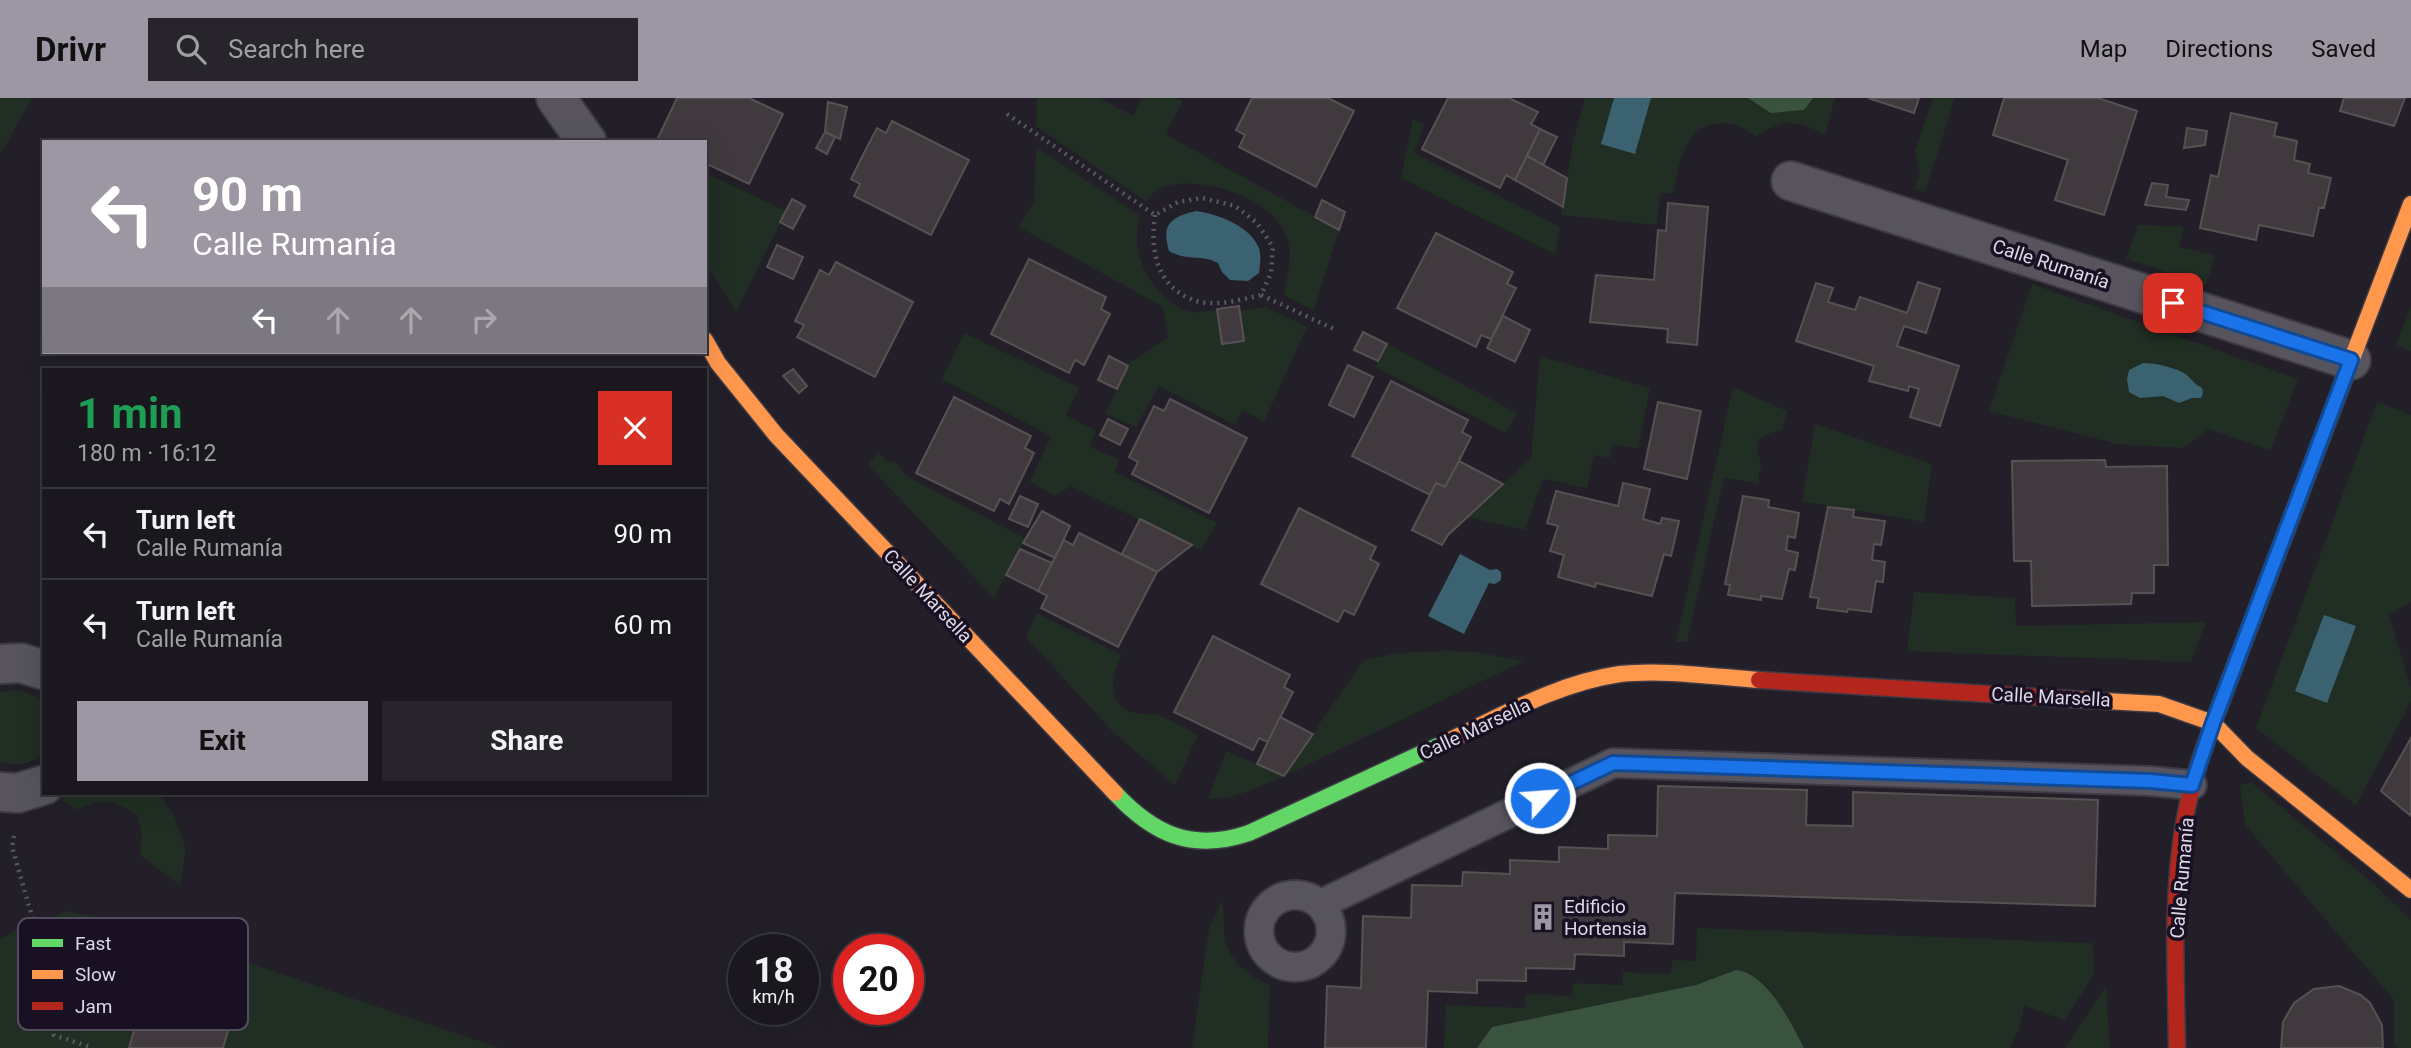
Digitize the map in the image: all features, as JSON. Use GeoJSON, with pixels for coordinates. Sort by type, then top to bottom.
{"type":"FeatureCollection","features":[{"type":"Feature","properties":{"kind":"street"},"geometry":{"type":"LineString","coordinates":[[556,98],[586,140]]}},
{"type":"Feature","properties":{"kind":"street","name":"Calle Rumanía"},"geometry":{"type":"LineString","coordinates":[[1791,181],[2351,360]]}},
{"type":"Feature","properties":{"kind":"street","name":"Calle Rumanía"},"geometry":{"type":"LineString","coordinates":[[2177,1048],[2176,903],[2181,845],[2192,785],[2213,723],[2411,204]]}},
{"type":"Feature","properties":{"kind":"street","name":"Calle Marsella"},"geometry":{"type":"LineString","coordinates":[[707,344],[718,363],[776,435],[1121,800],[1155,828],[1184,838],[1202,842],[1225,841],[1249,833],[1569,685],[1621,674],[1648,673],[2159,704],[2213,723],[2247,758],[2411,890]]}},
{"type":"Feature","properties":{"kind":"street"},"geometry":{"type":"LineString","coordinates":[[0,664],[21,663],[42,669]]}},
{"type":"Feature","properties":{"kind":"lane"},"geometry":{"type":"LineString","coordinates":[[1321,904],[1613,763],[2150,781],[2192,785]]}},
{"type":"Feature","properties":{"kind":"path"},"geometry":{"type":"LineString","coordinates":[[1007,114],[1154,215]]}},
{"type":"Feature","properties":{"kind":"path"},"geometry":{"type":"LineString","coordinates":[[1154,215],[1178,202],[1202,198],[1235,206],[1257,223],[1273,247],[1272,274],[1261,295]]}},
{"type":"Feature","properties":{"kind":"path"},"geometry":{"type":"LineString","coordinates":[[1154,215],[1152,237],[1160,269],[1172,288],[1192,300],[1208,302],[1261,295],[1336,330]]}},
{"type":"Feature","properties":{"kind":"path"},"geometry":{"type":"LineString","coordinates":[[20,790],[12,847],[33,918]]}},
{"type":"Feature","properties":{"kind":"path"},"geometry":{"type":"LineString","coordinates":[[53,1030],[54,1035],[93,1048]]}},
{"type":"Feature","properties":{"kind":"green space"},"geometry":{"type":"Polygon","coordinates":[[[0,98],[32,98],[0,155],[0,98]]]}},
{"type":"Feature","properties":{"kind":"green space"},"geometry":{"type":"Polygon","coordinates":[[[1037,98],[1100,98],[1133,116],[1142,98],[1177,98],[1183,101],[1165,134],[1339,230],[1314,310],[1284,295],[1289,262],[1288,241],[1281,226],[1269,213],[1236,193],[1197,184],[1163,187],[1146,201],[1036,126],[1037,98]]]}},
{"type":"Feature","properties":{"kind":"green space"},"geometry":{"type":"Polygon","coordinates":[[[1585,98],[1835,98],[1825,135],[1806,126],[1790,123],[1774,127],[1756,137],[1740,127],[1721,123],[1712,124],[1695,133],[1683,153],[1673,194],[1660,193],[1657,225],[1561,215],[1573,142],[1585,98]]]}},
{"type":"Feature","properties":{"kind":"green space"},"geometry":{"type":"Polygon","coordinates":[[[1748,98],[1813,98],[1804,110],[1771,113],[1748,98]]]}},
{"type":"Feature","properties":{"kind":"green space"},"geometry":{"type":"Polygon","coordinates":[[[1933,98],[1955,98],[1925,192],[1914,189],[1920,174],[1915,152],[1933,98]]]}},
{"type":"Feature","properties":{"kind":"green space"},"geometry":{"type":"Polygon","coordinates":[[[1413,119],[1424,124],[1414,153],[1560,227],[1555,254],[1401,178],[1413,119]]]}},
{"type":"Feature","properties":{"kind":"green space"},"geometry":{"type":"Polygon","coordinates":[[[1036,147],[1139,215],[1138,249],[1148,276],[1168,300],[1184,310],[1200,312],[1217,309],[1222,344],[1244,341],[1240,311],[1266,307],[1307,327],[1264,422],[1242,410],[1235,425],[1159,386],[1136,427],[1105,414],[1129,363],[1168,338],[1163,307],[1019,227],[1034,201],[1036,147]]]}},
{"type":"Feature","properties":{"kind":"green space"},"geometry":{"type":"Polygon","coordinates":[[[707,174],[786,211],[736,312],[707,265],[707,174]]]}},
{"type":"Feature","properties":{"kind":"green space"},"geometry":{"type":"Polygon","coordinates":[[[2138,225],[2184,227],[2179,247],[2215,255],[2206,285],[2126,259],[2138,225]]]}},
{"type":"Feature","properties":{"kind":"green space"},"geometry":{"type":"Polygon","coordinates":[[[2032,284],[2298,379],[2271,450],[2209,429],[2183,448],[2117,444],[1989,411],[2032,284]]]}},
{"type":"Feature","properties":{"kind":"green space"},"geometry":{"type":"Polygon","coordinates":[[[2411,307],[2411,351],[2396,345],[2411,307]]]}},
{"type":"Feature","properties":{"kind":"green space"},"geometry":{"type":"Polygon","coordinates":[[[964,333],[1079,388],[1066,415],[1096,431],[1089,446],[1119,460],[1115,472],[1217,523],[1201,550],[1071,486],[1055,496],[1030,482],[1051,436],[942,379],[964,333]]]}},
{"type":"Feature","properties":{"kind":"green space"},"geometry":{"type":"Polygon","coordinates":[[[1387,344],[1517,413],[1506,433],[1375,367],[1387,344]]]}},
{"type":"Feature","properties":{"kind":"green space"},"geometry":{"type":"Polygon","coordinates":[[[1540,356],[1650,388],[1638,449],[1612,444],[1610,458],[1594,455],[1587,488],[1543,479],[1525,530],[1467,517],[1531,458],[1540,356]]]}},
{"type":"Feature","properties":{"kind":"green space"},"geometry":{"type":"Polygon","coordinates":[[[1733,387],[1787,411],[1782,430],[1759,439],[1757,450],[1762,467],[1758,475],[1759,484],[1724,477],[1687,642],[1676,642],[1733,387]]]}},
{"type":"Feature","properties":{"kind":"green space"},"geometry":{"type":"Polygon","coordinates":[[[2377,402],[2411,415],[2411,602],[2389,615],[2411,688],[2411,702],[2356,805],[2256,728],[2377,402]]]}},
{"type":"Feature","properties":{"kind":"green space"},"geometry":{"type":"Polygon","coordinates":[[[1815,424],[1932,464],[1924,522],[1802,501],[1815,424]]]}},
{"type":"Feature","properties":{"kind":"green space"},"geometry":{"type":"Polygon","coordinates":[[[878,452],[887,461],[897,463],[905,475],[1026,539],[994,598],[868,465],[878,452]]]}},
{"type":"Feature","properties":{"kind":"green space"},"geometry":{"type":"Polygon","coordinates":[[[1914,592],[2015,598],[2016,626],[2206,622],[2191,662],[1907,651],[1914,592]]]}},
{"type":"Feature","properties":{"kind":"green space"},"geometry":{"type":"Polygon","coordinates":[[[1037,613],[1122,655],[1113,684],[1117,701],[1123,707],[1131,712],[1158,715],[1198,735],[1175,785],[1113,732],[1026,637],[1037,613]]]}},
{"type":"Feature","properties":{"kind":"green space"},"geometry":{"type":"Polygon","coordinates":[[[1474,652],[1524,661],[1266,784],[1238,795],[1208,799],[1226,751],[1284,775],[1363,661],[1397,653],[1474,652]]]}},
{"type":"Feature","properties":{"kind":"green space"},"geometry":{"type":"Polygon","coordinates":[[[0,692],[26,692],[38,698],[42,704],[42,752],[31,761],[18,764],[0,762],[0,692]]]}},
{"type":"Feature","properties":{"kind":"green space"},"geometry":{"type":"Polygon","coordinates":[[[2252,783],[2374,884],[2411,920],[2411,1048],[2397,1048],[2394,1044],[2394,1000],[2245,825],[2240,784],[2252,783]]]}},
{"type":"Feature","properties":{"kind":"green space"},"geometry":{"type":"Polygon","coordinates":[[[67,795],[160,795],[174,816],[186,849],[180,885],[140,855],[142,832],[137,815],[107,802],[77,810],[59,799],[67,795]]]}},
{"type":"Feature","properties":{"kind":"green space"},"geometry":{"type":"Polygon","coordinates":[[[1222,901],[1225,940],[1231,955],[1248,973],[1270,985],[1268,1048],[1192,1048],[1209,928],[1222,901]]]}},
{"type":"Feature","properties":{"kind":"green space"},"geometry":{"type":"Polygon","coordinates":[[[68,911],[98,918],[50,918],[68,911]]]}},
{"type":"Feature","properties":{"kind":"green space"},"geometry":{"type":"Polygon","coordinates":[[[1697,928],[2093,943],[2094,974],[2065,1020],[2024,1006],[2019,1029],[2010,1048],[1444,1048],[1446,1005],[1525,1008],[1526,994],[1572,996],[1573,983],[1622,985],[1623,972],[1671,974],[1672,960],[1696,961],[1697,928]]]}},
{"type":"Feature","properties":{"kind":"green space"},"geometry":{"type":"Polygon","coordinates":[[[18,930],[18,1030],[248,1030],[248,963],[500,1048],[0,1048],[0,940],[18,930]]]}},
{"type":"Feature","properties":{"kind":"green space"},"geometry":{"type":"Polygon","coordinates":[[[1736,970],[1747,973],[1768,989],[1804,1048],[1477,1048],[1492,1027],[1696,985],[1736,970]]]}},
{"type":"Feature","properties":{"kind":"green space"},"geometry":{"type":"Polygon","coordinates":[[[2106,986],[2110,1048],[2065,1048],[2106,986]]]}},
{"type":"Feature","properties":{"kind":"water"},"geometry":{"type":"Polygon","coordinates":[[[1614,98],[1651,98],[1635,154],[1601,144],[1614,98]]]}},
{"type":"Feature","properties":{"kind":"water"},"geometry":{"type":"Polygon","coordinates":[[[1196,211],[1222,218],[1247,232],[1259,249],[1259,273],[1248,281],[1230,280],[1218,263],[1169,251],[1166,234],[1170,223],[1180,216],[1196,211]]]}},
{"type":"Feature","properties":{"kind":"water"},"geometry":{"type":"Polygon","coordinates":[[[2143,363],[2184,373],[2202,388],[2201,398],[2179,403],[2163,396],[2140,398],[2129,392],[2129,370],[2143,363]]]}},
{"type":"Feature","properties":{"kind":"water"},"geometry":{"type":"Polygon","coordinates":[[[1460,554],[1490,570],[1497,569],[1501,572],[1501,580],[1495,584],[1489,583],[1464,634],[1428,616],[1460,554]]]}},
{"type":"Feature","properties":{"kind":"water"},"geometry":{"type":"Polygon","coordinates":[[[2324,615],[2356,626],[2327,703],[2295,691],[2324,615]]]}},
{"type":"Feature","properties":{"kind":"building"},"geometry":{"type":"Polygon","coordinates":[[[677,98],[749,98],[783,114],[749,184],[707,164],[707,140],[657,140],[677,98]]]}},
{"type":"Feature","properties":{"kind":"building"},"geometry":{"type":"Polygon","coordinates":[[[1252,98],[1328,98],[1354,111],[1316,187],[1239,147],[1245,135],[1236,130],[1252,98]]]}},
{"type":"Feature","properties":{"kind":"building"},"geometry":{"type":"Polygon","coordinates":[[[1448,98],[1509,98],[1538,112],[1531,124],[1540,129],[1515,180],[1506,175],[1500,188],[1422,149],[1448,98]]]}},
{"type":"Feature","properties":{"kind":"building"},"geometry":{"type":"Polygon","coordinates":[[[1868,98],[1919,98],[1914,113],[1868,98]]]}},
{"type":"Feature","properties":{"kind":"building"},"geometry":{"type":"Polygon","coordinates":[[[2004,98],[2098,98],[2137,111],[2104,215],[2055,200],[2068,160],[1993,135],[2004,98]]]}},
{"type":"Feature","properties":{"kind":"building"},"geometry":{"type":"Polygon","coordinates":[[[2344,98],[2405,98],[2394,126],[2340,111],[2344,98]]]}},
{"type":"Feature","properties":{"kind":"building"},"geometry":{"type":"Polygon","coordinates":[[[828,102],[847,107],[840,139],[825,132],[828,102]]]}},
{"type":"Feature","properties":{"kind":"building"},"geometry":{"type":"Polygon","coordinates":[[[2231,113],[2277,123],[2274,136],[2297,141],[2294,160],[2310,164],[2308,173],[2331,178],[2324,208],[2319,208],[2313,236],[2259,225],[2256,240],[2200,228],[2211,175],[2218,177],[2231,113]]]}},
{"type":"Feature","properties":{"kind":"building"},"geometry":{"type":"Polygon","coordinates":[[[892,121],[969,160],[931,235],[854,196],[860,184],[851,179],[865,151],[877,128],[886,133],[892,121]]]}},
{"type":"Feature","properties":{"kind":"building"},"geometry":{"type":"Polygon","coordinates":[[[2187,128],[2207,131],[2205,145],[2184,148],[2187,128]]]}},
{"type":"Feature","properties":{"kind":"building"},"geometry":{"type":"Polygon","coordinates":[[[1540,129],[1557,137],[1543,165],[1527,156],[1540,129]]]}},
{"type":"Feature","properties":{"kind":"building"},"geometry":{"type":"Polygon","coordinates":[[[825,132],[835,137],[827,154],[816,148],[825,132]]]}},
{"type":"Feature","properties":{"kind":"building"},"geometry":{"type":"Polygon","coordinates":[[[1527,156],[1567,178],[1563,207],[1515,180],[1527,156]]]}},
{"type":"Feature","properties":{"kind":"building"},"geometry":{"type":"Polygon","coordinates":[[[2152,183],[2168,185],[2166,197],[2189,200],[2186,210],[2145,205],[2152,183]]]}},
{"type":"Feature","properties":{"kind":"building"},"geometry":{"type":"Polygon","coordinates":[[[792,199],[805,206],[793,229],[780,222],[792,199]]]}},
{"type":"Feature","properties":{"kind":"building"},"geometry":{"type":"Polygon","coordinates":[[[1322,200],[1345,212],[1339,230],[1315,217],[1322,200]]]}},
{"type":"Feature","properties":{"kind":"building"},"geometry":{"type":"Polygon","coordinates":[[[1668,203],[1708,207],[1697,345],[1667,342],[1668,329],[1590,322],[1596,275],[1654,280],[1658,230],[1666,231],[1668,203]]]}},
{"type":"Feature","properties":{"kind":"building"},"geometry":{"type":"Polygon","coordinates":[[[1436,233],[1513,272],[1507,284],[1516,288],[1491,339],[1481,335],[1476,347],[1397,308],[1436,233]]]}},
{"type":"Feature","properties":{"kind":"building"},"geometry":{"type":"Polygon","coordinates":[[[777,245],[803,257],[793,279],[767,267],[777,245]]]}},
{"type":"Feature","properties":{"kind":"building"},"geometry":{"type":"Polygon","coordinates":[[[1029,259],[1106,297],[1101,309],[1110,314],[1084,365],[1075,360],[1069,373],[991,334],[1029,259]]]}},
{"type":"Feature","properties":{"kind":"building"},"geometry":{"type":"Polygon","coordinates":[[[836,262],[913,302],[875,377],[797,337],[804,325],[795,321],[820,270],[829,275],[836,262]]]}},
{"type":"Feature","properties":{"kind":"building"},"geometry":{"type":"Polygon","coordinates":[[[1918,282],[1940,289],[1926,333],[1904,326],[1897,346],[1959,366],[1940,426],[1910,417],[1919,389],[1909,386],[1908,391],[1869,381],[1874,366],[1796,341],[1816,283],[1833,288],[1828,302],[1855,310],[1860,297],[1907,313],[1918,282]]]}},
{"type":"Feature","properties":{"kind":"building"},"geometry":{"type":"Polygon","coordinates":[[[1239,306],[1244,341],[1222,344],[1217,309],[1239,306]]]}},
{"type":"Feature","properties":{"kind":"building"},"geometry":{"type":"Polygon","coordinates":[[[1503,316],[1530,330],[1515,362],[1487,348],[1503,316]]]}},
{"type":"Feature","properties":{"kind":"building"},"geometry":{"type":"Polygon","coordinates":[[[1363,332],[1387,344],[1378,361],[1354,350],[1363,332]]]}},
{"type":"Feature","properties":{"kind":"building"},"geometry":{"type":"Polygon","coordinates":[[[1109,356],[1128,366],[1117,389],[1098,380],[1109,356]]]}},
{"type":"Feature","properties":{"kind":"building"},"geometry":{"type":"Polygon","coordinates":[[[1348,365],[1373,377],[1354,417],[1329,405],[1348,365]]]}},
{"type":"Feature","properties":{"kind":"building"},"geometry":{"type":"Polygon","coordinates":[[[793,369],[807,386],[799,393],[783,376],[793,369]]]}},
{"type":"Feature","properties":{"kind":"building"},"geometry":{"type":"Polygon","coordinates":[[[1391,381],[1468,420],[1462,432],[1471,437],[1459,461],[1445,487],[1436,483],[1430,495],[1352,456],[1391,381]]]}},
{"type":"Feature","properties":{"kind":"building"},"geometry":{"type":"Polygon","coordinates":[[[954,397],[1031,436],[1025,448],[1034,453],[1009,504],[1000,499],[994,511],[916,473],[954,397]]]}},
{"type":"Feature","properties":{"kind":"building"},"geometry":{"type":"Polygon","coordinates":[[[1170,399],[1247,438],[1209,513],[1132,474],[1138,462],[1129,457],[1154,406],[1164,411],[1170,399]]]}},
{"type":"Feature","properties":{"kind":"building"},"geometry":{"type":"Polygon","coordinates":[[[1658,402],[1701,411],[1687,479],[1644,469],[1658,402]]]}},
{"type":"Feature","properties":{"kind":"building"},"geometry":{"type":"Polygon","coordinates":[[[1108,419],[1128,429],[1120,445],[1100,435],[1108,419]]]}},
{"type":"Feature","properties":{"kind":"building"},"geometry":{"type":"Polygon","coordinates":[[[2105,460],[2106,467],[2167,466],[2168,565],[2154,565],[2154,593],[2132,593],[2131,604],[2032,606],[2031,561],[2014,561],[2012,461],[2105,460]]]}},
{"type":"Feature","properties":{"kind":"building"},"geometry":{"type":"Polygon","coordinates":[[[1459,461],[1503,484],[1448,535],[1442,545],[1412,530],[1436,483],[1445,487],[1459,461]]]}},
{"type":"Feature","properties":{"kind":"building"},"geometry":{"type":"Polygon","coordinates":[[[1623,483],[1650,489],[1643,519],[1660,524],[1662,518],[1679,521],[1671,556],[1664,554],[1652,596],[1596,583],[1595,587],[1558,577],[1564,555],[1550,551],[1558,526],[1547,523],[1556,491],[1618,506],[1623,483]]]}},
{"type":"Feature","properties":{"kind":"building"},"geometry":{"type":"Polygon","coordinates":[[[1020,496],[1038,504],[1028,527],[1009,519],[1020,496]]]}},
{"type":"Feature","properties":{"kind":"building"},"geometry":{"type":"Polygon","coordinates":[[[1743,496],[1769,500],[1768,507],[1799,513],[1795,538],[1788,536],[1786,550],[1798,553],[1795,570],[1789,569],[1782,599],[1761,596],[1761,600],[1728,595],[1730,585],[1725,584],[1743,496]]]}},
{"type":"Feature","properties":{"kind":"building"},"geometry":{"type":"Polygon","coordinates":[[[1828,507],[1854,510],[1853,517],[1885,521],[1881,545],[1874,544],[1872,560],[1885,562],[1883,582],[1876,581],[1871,612],[1817,608],[1819,598],[1810,597],[1828,507]]]}},
{"type":"Feature","properties":{"kind":"building"},"geometry":{"type":"Polygon","coordinates":[[[1299,508],[1376,547],[1370,559],[1379,564],[1354,615],[1344,610],[1338,622],[1261,584],[1299,508]]]}},
{"type":"Feature","properties":{"kind":"building"},"geometry":{"type":"Polygon","coordinates":[[[1042,511],[1070,526],[1055,558],[1023,543],[1042,511]]]}},
{"type":"Feature","properties":{"kind":"building"},"geometry":{"type":"Polygon","coordinates":[[[1140,519],[1192,545],[1157,572],[1122,554],[1140,519]]]}},
{"type":"Feature","properties":{"kind":"building"},"geometry":{"type":"Polygon","coordinates":[[[1079,533],[1157,572],[1118,647],[1041,608],[1047,596],[1038,591],[1052,563],[1064,540],[1073,545],[1079,533]]]}},
{"type":"Feature","properties":{"kind":"building"},"geometry":{"type":"Polygon","coordinates":[[[1020,549],[1052,563],[1038,591],[1006,575],[1020,549]]]}},
{"type":"Feature","properties":{"kind":"building"},"geometry":{"type":"Polygon","coordinates":[[[1213,636],[1290,675],[1284,687],[1293,692],[1268,742],[1259,738],[1253,750],[1174,712],[1213,636]]]}},
{"type":"Feature","properties":{"kind":"building"},"geometry":{"type":"Polygon","coordinates":[[[1280,717],[1313,734],[1284,776],[1257,764],[1280,717]]]}},
{"type":"Feature","properties":{"kind":"building"},"geometry":{"type":"Polygon","coordinates":[[[2411,738],[2411,816],[2381,791],[2411,738]]]}},
{"type":"Feature","properties":{"kind":"building","name":"Edificio Hortensia"},"geometry":{"type":"Polygon","coordinates":[[[1658,786],[1807,790],[1806,825],[1853,826],[1853,792],[2098,800],[2095,906],[1675,893],[1673,944],[1624,942],[1624,956],[1575,954],[1574,969],[1526,968],[1526,981],[1477,980],[1477,993],[1428,991],[1426,1048],[1325,1048],[1327,986],[1361,988],[1363,916],[1411,918],[1412,885],[1462,886],[1463,872],[1510,874],[1510,860],[1559,862],[1559,847],[1608,849],[1608,835],[1657,836],[1658,786]]]}},
{"type":"Feature","properties":{"kind":"building"},"geometry":{"type":"Polygon","coordinates":[[[2339,986],[2361,995],[2370,1003],[2382,1025],[2383,1048],[2281,1048],[2283,1022],[2294,1003],[2314,989],[2339,986]]]}},
{"type":"Feature","properties":{"kind":"building"},"geometry":{"type":"Polygon","coordinates":[[[134,1030],[228,1030],[223,1048],[129,1048],[134,1030]]]}},
{"type":"Feature","properties":{"kind":"traffic: fast"},"geometry":{"type":"LineString","coordinates":[[1115,793],[1130,808],[1160,829],[1192,840],[1210,841],[1249,833],[1442,744]]}},
{"type":"Feature","properties":{"kind":"traffic: slow"},"geometry":{"type":"LineString","coordinates":[[2220,705],[2411,204]]}},
{"type":"Feature","properties":{"kind":"traffic: slow"},"geometry":{"type":"LineString","coordinates":[[707,344],[718,363],[776,435],[1115,793]]}},
{"type":"Feature","properties":{"kind":"traffic: slow"},"geometry":{"type":"LineString","coordinates":[[1442,744],[1529,702],[1597,678],[1653,672],[1759,680]]}},
{"type":"Feature","properties":{"kind":"traffic: slow"},"geometry":{"type":"LineString","coordinates":[[2069,699],[2159,704],[2213,723],[2247,758],[2411,890]]}},
{"type":"Feature","properties":{"kind":"traffic: jam"},"geometry":{"type":"LineString","coordinates":[[1759,680],[2069,699]]}},
{"type":"Feature","properties":{"kind":"traffic: jam"},"geometry":{"type":"LineString","coordinates":[[2177,1048],[2175,933],[2181,847],[2191,789],[2220,705]]}},
{"type":"Feature","properties":{"kind":"place","name":"Edificio Hortensia"},"geometry":{"type":"Point","coordinates":[1543,917]}},
{"type":"Feature","properties":{"kind":"route"},"geometry":{"type":"LineString","coordinates":[[1540,798],[1613,763],[2150,781],[2192,785],[2351,360],[2173,303]]}}]}
